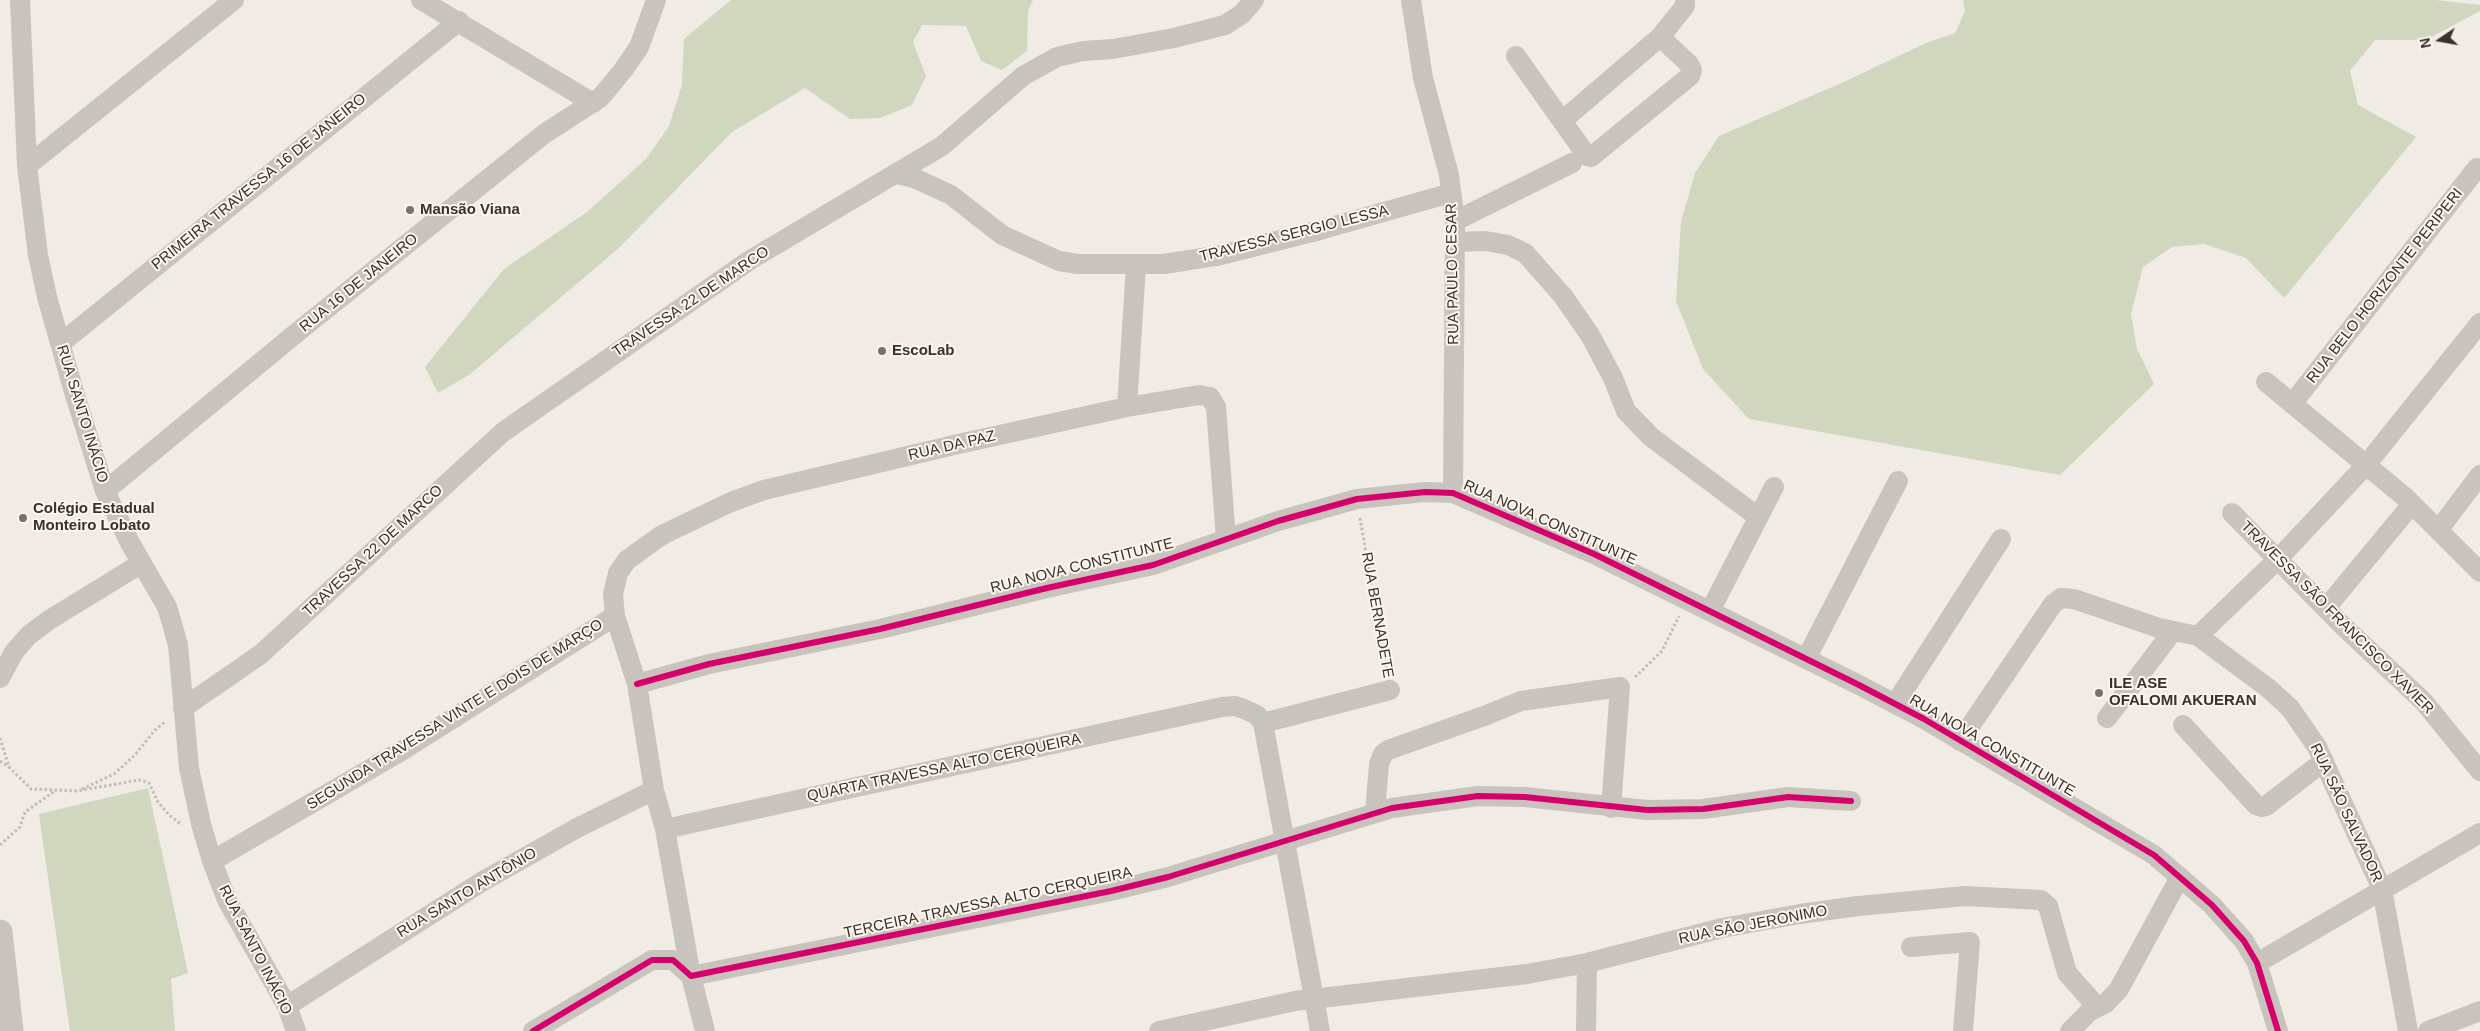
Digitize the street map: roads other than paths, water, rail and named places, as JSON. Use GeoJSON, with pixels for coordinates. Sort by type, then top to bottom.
{"type":"FeatureCollection","features":[{"type":"Feature","properties":{"kind":"street","name":"RUA SANTO INÁCIO"},"geometry":{"type":"LineString","coordinates":[[20,0],[27,166],[38,255],[60,344],[106,492],[129,541],[167,608],[173,627],[178,645],[190,768],[201,824],[212,862],[227,900],[286,1006],[296,1031]]}},
{"type":"Feature","properties":{"kind":"street"},"geometry":{"type":"LineString","coordinates":[[27,166],[234,0]]}},
{"type":"Feature","properties":{"kind":"street"},"geometry":{"type":"LineString","coordinates":[[421,0],[593,103]]}},
{"type":"Feature","properties":{"kind":"street","name":"RUA 16 DE JANEIRO"},"geometry":{"type":"LineString","coordinates":[[106,492],[300,330],[544,134],[593,103],[624,69],[639,47],[656,0]]}},
{"type":"Feature","properties":{"kind":"street","name":"TRAVESSA 22 DE MARCO"},"geometry":{"type":"LineString","coordinates":[[183,708],[261,654],[503,432],[750,260],[898,174],[942,146],[1011,86],[1042,64],[1057,57],[1083,50],[1113,49],[1212,30],[1225,26],[1242,14],[1254,0]]}},
{"type":"Feature","properties":{"kind":"street","name":"RUA PAULO CESAR"},"geometry":{"type":"LineString","coordinates":[[1411,0],[1424,78],[1443,151],[1455,220],[1453,493]]}},
{"type":"Feature","properties":{"kind":"street"},"geometry":{"type":"LineString","coordinates":[[1562,121],[1660,37],[1685,6],[1686,0]]}},
{"type":"Feature","properties":{"kind":"street","name":"PRIMEIRA TRAVESSA 16 DE JANEIRO"},"geometry":{"type":"LineString","coordinates":[[60,344],[458,22]]}},
{"type":"Feature","properties":{"kind":"street"},"geometry":{"type":"LineString","coordinates":[[1455,220],[1579,160],[1595,155],[1690,76],[1692,70],[1689,64],[1660,37]]}},
{"type":"Feature","properties":{"kind":"street"},"geometry":{"type":"LineString","coordinates":[[1516,56],[1562,121],[1579,160]]}},
{"type":"Feature","properties":{"kind":"street","name":"RUA BELO HORIZONTE PERIPERI"},"geometry":{"type":"LineString","coordinates":[[2292,404],[2477,168]]}},
{"type":"Feature","properties":{"kind":"street","name":"TRAVESSA SERGIO LESSA"},"geometry":{"type":"LineString","coordinates":[[898,174],[914,178],[951,195],[1002,235],[1059,261],[1136,265],[1164,264],[1220,255],[1320,230],[1451,192]]}},
{"type":"Feature","properties":{"kind":"street"},"geometry":{"type":"LineString","coordinates":[[1455,242],[1485,241],[1508,245],[1525,253],[1563,296],[1590,336],[1613,378],[1626,411],[1651,437],[1758,517]]}},
{"type":"Feature","properties":{"kind":"street"},"geometry":{"type":"LineString","coordinates":[[1127,407],[1136,265]]}},
{"type":"Feature","properties":{"kind":"street"},"geometry":{"type":"LineString","coordinates":[[2198,636],[2278,559],[2366,465],[2480,323]]}},
{"type":"Feature","properties":{"kind":"street"},"geometry":{"type":"LineString","coordinates":[[2266,382],[2412,504],[2480,572]]}},
{"type":"Feature","properties":{"kind":"street","name":"RUA DA PAZ"},"geometry":{"type":"LineString","coordinates":[[615,616],[613,594],[618,572],[627,560],[662,535],[731,502],[764,490],[1127,407],[1199,394],[1206,394],[1214,400],[1226,539]]}},
{"type":"Feature","properties":{"kind":"street"},"geometry":{"type":"LineString","coordinates":[[2439,529],[2480,475]]}},
{"type":"Feature","properties":{"kind":"street"},"geometry":{"type":"LineString","coordinates":[[1806,659],[1898,481]]}},
{"type":"Feature","properties":{"kind":"street"},"geometry":{"type":"LineString","coordinates":[[1710,611],[1774,487]]}},
{"type":"Feature","properties":{"kind":"street","name":"RUA NOVA CONSTITUNTE"},"geometry":{"type":"LineString","coordinates":[[637,684],[709,664],[880,629],[1047,588],[1114,574],[1153,564],[1304,513],[1357,500],[1426,492],[1453,493],[1594,554],[1895,704],[2154,856],[2229,922],[2244,941],[2257,963],[2278,1031]]}},
{"type":"Feature","properties":{"kind":"street"},"geometry":{"type":"LineString","coordinates":[[2326,608],[2412,504]]}},
{"type":"Feature","properties":{"kind":"street","name":"TRAVESSA SÃO FRANCISCO XAVIER"},"geometry":{"type":"LineString","coordinates":[[2232,512],[2326,608],[2424,702],[2480,771]]}},
{"type":"Feature","properties":{"kind":"street"},"geometry":{"type":"LineString","coordinates":[[1895,704],[2001,539]]}},
{"type":"Feature","properties":{"kind":"street"},"geometry":{"type":"LineString","coordinates":[[0,675],[14,652],[29,635],[49,620],[142,563]]}},
{"type":"Feature","properties":{"kind":"street","name":"RUA SÃO SALVADOR"},"geometry":{"type":"LineString","coordinates":[[1960,741],[2052,604],[2061,598],[2074,599],[2173,631],[2198,636],[2268,688],[2290,708],[2312,739],[2324,761],[2382,889],[2408,1031]]}},
{"type":"Feature","properties":{"kind":"street","name":"SEGUNDA TRAVESSA VINTE E DOIS DE MARÇO"},"geometry":{"type":"LineString","coordinates":[[212,862],[403,750],[615,616],[637,684],[654,790],[665,829],[691,976],[705,1031]]}},
{"type":"Feature","properties":{"kind":"street"},"geometry":{"type":"LineString","coordinates":[[2107,718],[2173,631]]}},
{"type":"Feature","properties":{"kind":"street"},"geometry":{"type":"LineString","coordinates":[[1375,812],[1379,764],[1383,754],[1388,750],[1521,701],[1620,687],[1612,808]]}},
{"type":"Feature","properties":{"kind":"street","name":"RUA BERNADETE"},"geometry":{"type":"LineString","coordinates":[[1264,723],[1390,690]]}},
{"type":"Feature","properties":{"kind":"street","name":"QUARTA TRAVESSA ALTO CERQUEIRA"},"geometry":{"type":"LineString","coordinates":[[665,829],[1222,707],[1235,706],[1252,711],[1264,723]]}},
{"type":"Feature","properties":{"kind":"street"},"geometry":{"type":"LineString","coordinates":[[1264,723],[1320,1031]]}},
{"type":"Feature","properties":{"kind":"street"},"geometry":{"type":"LineString","coordinates":[[2183,725],[2256,805],[2262,807],[2266,806],[2324,761]]}},
{"type":"Feature","properties":{"kind":"street","name":"RUA SANTO ANTÔNIO"},"geometry":{"type":"LineString","coordinates":[[286,1006],[483,882],[577,828],[654,790]]}},
{"type":"Feature","properties":{"kind":"street","name":"TERCEIRA TRAVESSA ALTO CERQUEIRA"},"geometry":{"type":"LineString","coordinates":[[691,976],[1111,891],[1168,877],[1287,842],[1375,812],[1478,796],[1525,797],[1612,808],[1647,810],[1703,809],[1797,797],[1851,801]]}},
{"type":"Feature","properties":{"kind":"street"},"geometry":{"type":"LineString","coordinates":[[2257,963],[2480,833]]}},
{"type":"Feature","properties":{"kind":"street"},"geometry":{"type":"LineString","coordinates":[[2070,1031],[2090,1011],[2106,1003],[2119,989],[2180,877]]}},
{"type":"Feature","properties":{"kind":"street","name":"RUA SÃO JERONIMO"},"geometry":{"type":"LineString","coordinates":[[1158,1031],[1254,1009],[1314,999],[1527,974],[1587,963],[1722,928],[1858,906],[1965,896],[2041,900],[2048,906],[2052,914],[2054,932],[2067,973],[2091,1000],[2090,1011]]}},
{"type":"Feature","properties":{"kind":"street"},"geometry":{"type":"LineString","coordinates":[[0,932],[11,1031]]}},
{"type":"Feature","properties":{"kind":"street"},"geometry":{"type":"LineString","coordinates":[[1911,947],[1970,942],[1963,1031]]}},
{"type":"Feature","properties":{"kind":"street"},"geometry":{"type":"LineString","coordinates":[[533,1031],[652,960],[673,960],[691,976]]}},
{"type":"Feature","properties":{"kind":"street"},"geometry":{"type":"LineString","coordinates":[[1586,1031],[1587,963]]}},
{"type":"Feature","properties":{"kind":"street"},"geometry":{"type":"LineString","coordinates":[[2428,1031],[2480,1011]]}},
{"type":"Feature","properties":{"kind":"place","name":"Mansão Viana"},"geometry":{"type":"Point","coordinates":[410,210]}},
{"type":"Feature","properties":{"kind":"place","name":"EscoLab"},"geometry":{"type":"Point","coordinates":[882,351]}},
{"type":"Feature","properties":{"kind":"place","name":"Colégio Estadual Monteiro Lobato"},"geometry":{"type":"Point","coordinates":[23,518]}},
{"type":"Feature","properties":{"kind":"place","name":"ILE ASE OFALOMI AKUERAN"},"geometry":{"type":"Point","coordinates":[2099,693]}}]}
